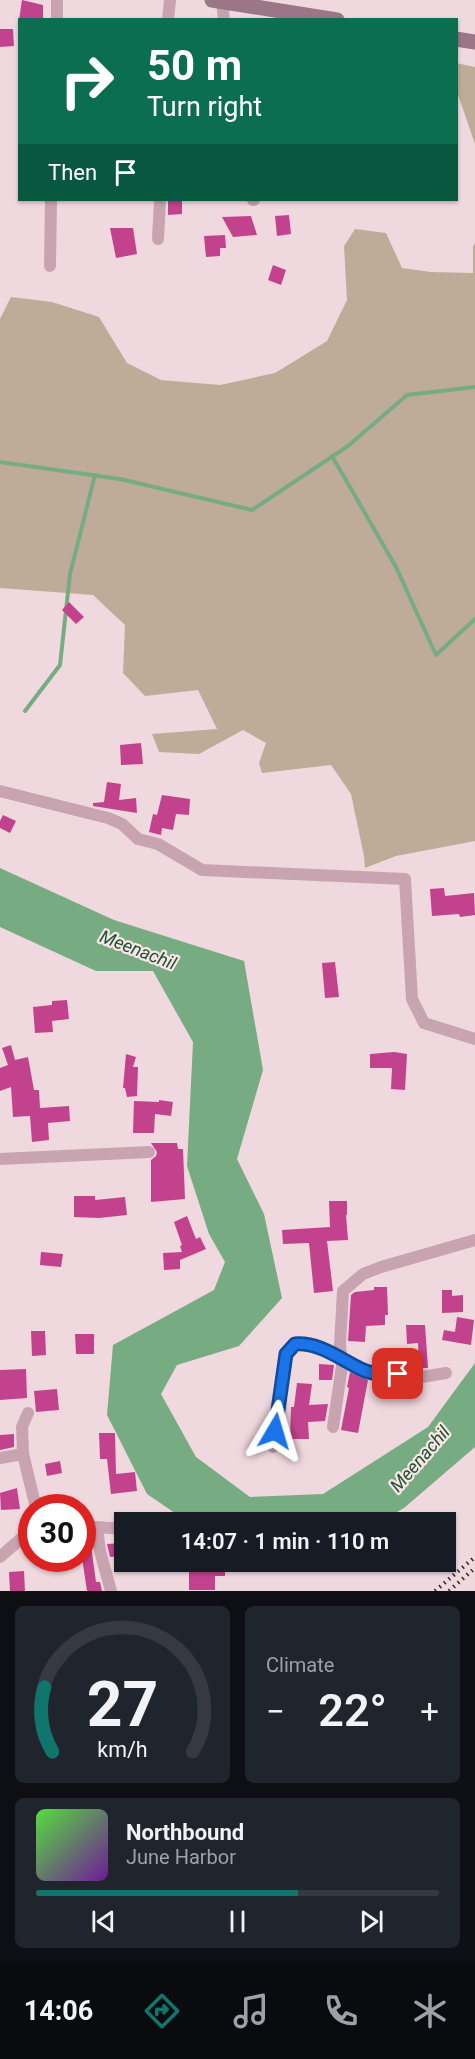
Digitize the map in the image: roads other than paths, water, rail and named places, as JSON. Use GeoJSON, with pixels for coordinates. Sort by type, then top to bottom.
{"type":"FeatureCollection","features":[{"type":"Feature","properties":{"kind":"main road"},"geometry":{"type":"LineString","coordinates":[[217,1],[285,15],[316,18]]}},
{"type":"Feature","properties":{"kind":"main road"},"geometry":{"type":"LineString","coordinates":[[458,39],[475,42]]}},
{"type":"Feature","properties":{"kind":"street"},"geometry":{"type":"LineString","coordinates":[[57,0],[57,18]]}},
{"type":"Feature","properties":{"kind":"street"},"geometry":{"type":"LineString","coordinates":[[168,18],[170,0]]}},
{"type":"Feature","properties":{"kind":"street"},"geometry":{"type":"LineString","coordinates":[[217,1],[223,18]]}},
{"type":"Feature","properties":{"kind":"street"},"geometry":{"type":"LineString","coordinates":[[50,266],[51,201]]}},
{"type":"Feature","properties":{"kind":"street"},"geometry":{"type":"LineString","coordinates":[[158,239],[160,201]]}},
{"type":"Feature","properties":{"kind":"street"},"geometry":{"type":"LineString","coordinates":[[0,791],[115,821],[122,824],[138,839],[158,844],[202,870],[405,879],[412,999],[424,1023],[475,1039]]}},
{"type":"Feature","properties":{"kind":"street"},"geometry":{"type":"LineString","coordinates":[[0,1159],[149,1152]]}},
{"type":"Feature","properties":{"kind":"street"},"geometry":{"type":"LineString","coordinates":[[333,1426],[342,1366],[343,1291],[363,1274],[475,1240]]}},
{"type":"Feature","properties":{"kind":"street"},"geometry":{"type":"LineString","coordinates":[[273,1447],[286,1354],[295,1344],[306,1343],[341,1357],[361,1370],[381,1375],[398,1374],[422,1377],[446,1373]]}},
{"type":"Feature","properties":{"kind":"street"},"geometry":{"type":"LineString","coordinates":[[28,1413],[22,1427],[23,1454],[33,1494]]}},
{"type":"Feature","properties":{"kind":"street"},"geometry":{"type":"LineString","coordinates":[[0,1458],[23,1454]]}},
{"type":"Feature","properties":{"kind":"street"},"geometry":{"type":"LineString","coordinates":[[111,1591],[100,1551],[97,1527],[114,1528]]}},
{"type":"Feature","properties":{"kind":"street"},"geometry":{"type":"LineString","coordinates":[[0,1557],[18,1541]]}},
{"type":"Feature","properties":{"kind":"water","name":"Meenachil"},"geometry":{"type":"Polygon","coordinates":[[[0,868],[114,920],[244,961],[263,1070],[237,1159],[264,1214],[282,1298],[239,1346],[177,1365],[161,1394],[196,1457],[250,1497],[323,1494],[428,1427],[475,1363],[475,1447],[404,1508],[397,1512],[173,1512],[147,1494],[107,1415],[113,1345],[214,1290],[225,1262],[209,1234],[187,1166],[193,1042],[153,971],[96,971],[0,927],[0,868]]]}},
{"type":"Feature","properties":{"kind":"waterway"},"geometry":{"type":"LineString","coordinates":[[0,462],[120,479],[252,510],[348,446],[407,395],[475,387]]}},
{"type":"Feature","properties":{"kind":"waterway"},"geometry":{"type":"LineString","coordinates":[[332,456],[396,567],[436,655],[475,619]]}},
{"type":"Feature","properties":{"kind":"waterway"},"geometry":{"type":"LineString","coordinates":[[25,711],[60,665],[70,574],[95,475]]}},
{"type":"Feature","properties":{"kind":"railway"},"geometry":{"type":"LineString","coordinates":[[435,1591],[475,1557]]}},
{"type":"Feature","properties":{"kind":"railway"},"geometry":{"type":"LineString","coordinates":[[449,1591],[475,1568]]}}]}
